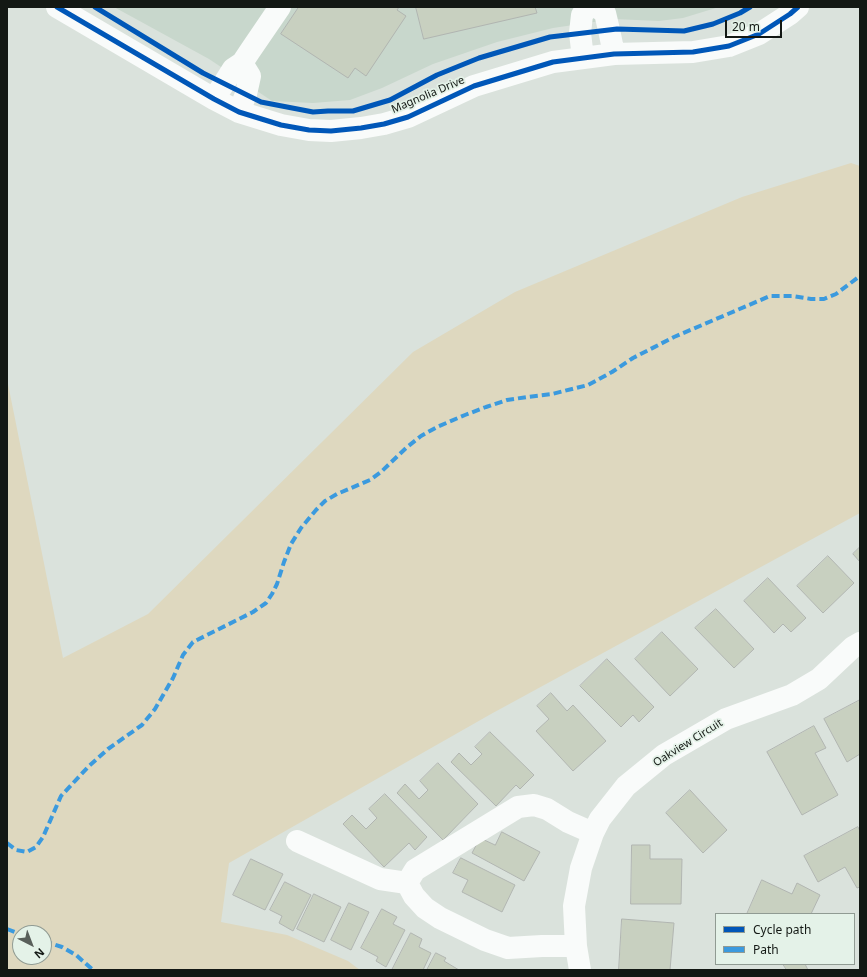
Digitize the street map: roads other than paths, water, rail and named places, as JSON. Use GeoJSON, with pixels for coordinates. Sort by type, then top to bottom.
{"type":"FeatureCollection","features":[{"type":"Feature","properties":{"kind":"street","name":"Magnolia Drive"},"geometry":{"type":"LineString","coordinates":[[57,7],[214,99],[239,112],[281,125],[309,130],[331,131],[384,124],[408,117],[474,86],[554,62],[614,54],[693,52],[729,46],[759,34],[790,14],[798,7]]}},
{"type":"Feature","properties":{"kind":"street"},"geometry":{"type":"LineString","coordinates":[[214,99],[233,69],[242,63],[280,7]]}},
{"type":"Feature","properties":{"kind":"street"},"geometry":{"type":"LineString","coordinates":[[583,58],[580,33],[582,15],[588,7]]}},
{"type":"Feature","properties":{"kind":"street"},"geometry":{"type":"LineString","coordinates":[[597,7],[605,13],[610,30],[614,54]]}},
{"type":"Feature","properties":{"kind":"street"},"geometry":{"type":"LineString","coordinates":[[239,112],[246,94],[250,76],[242,63]]}},
{"type":"Feature","properties":{"kind":"street","name":"Oakview Circuit"},"geometry":{"type":"LineString","coordinates":[[580,970],[576,946],[574,906],[581,868],[593,833],[600,819],[626,786],[664,756],[726,719],[792,695],[819,679],[853,647],[860,643]]}},
{"type":"Feature","properties":{"kind":"street"},"geometry":{"type":"LineString","coordinates":[[407,883],[415,870],[518,807],[534,805],[547,809],[568,822],[593,833]]}},
{"type":"Feature","properties":{"kind":"street"},"geometry":{"type":"LineString","coordinates":[[297,841],[380,879],[407,883]]}},
{"type":"Feature","properties":{"kind":"street"},"geometry":{"type":"LineString","coordinates":[[407,883],[414,896],[425,908],[440,918],[485,940],[508,948],[576,946]]}}]}
